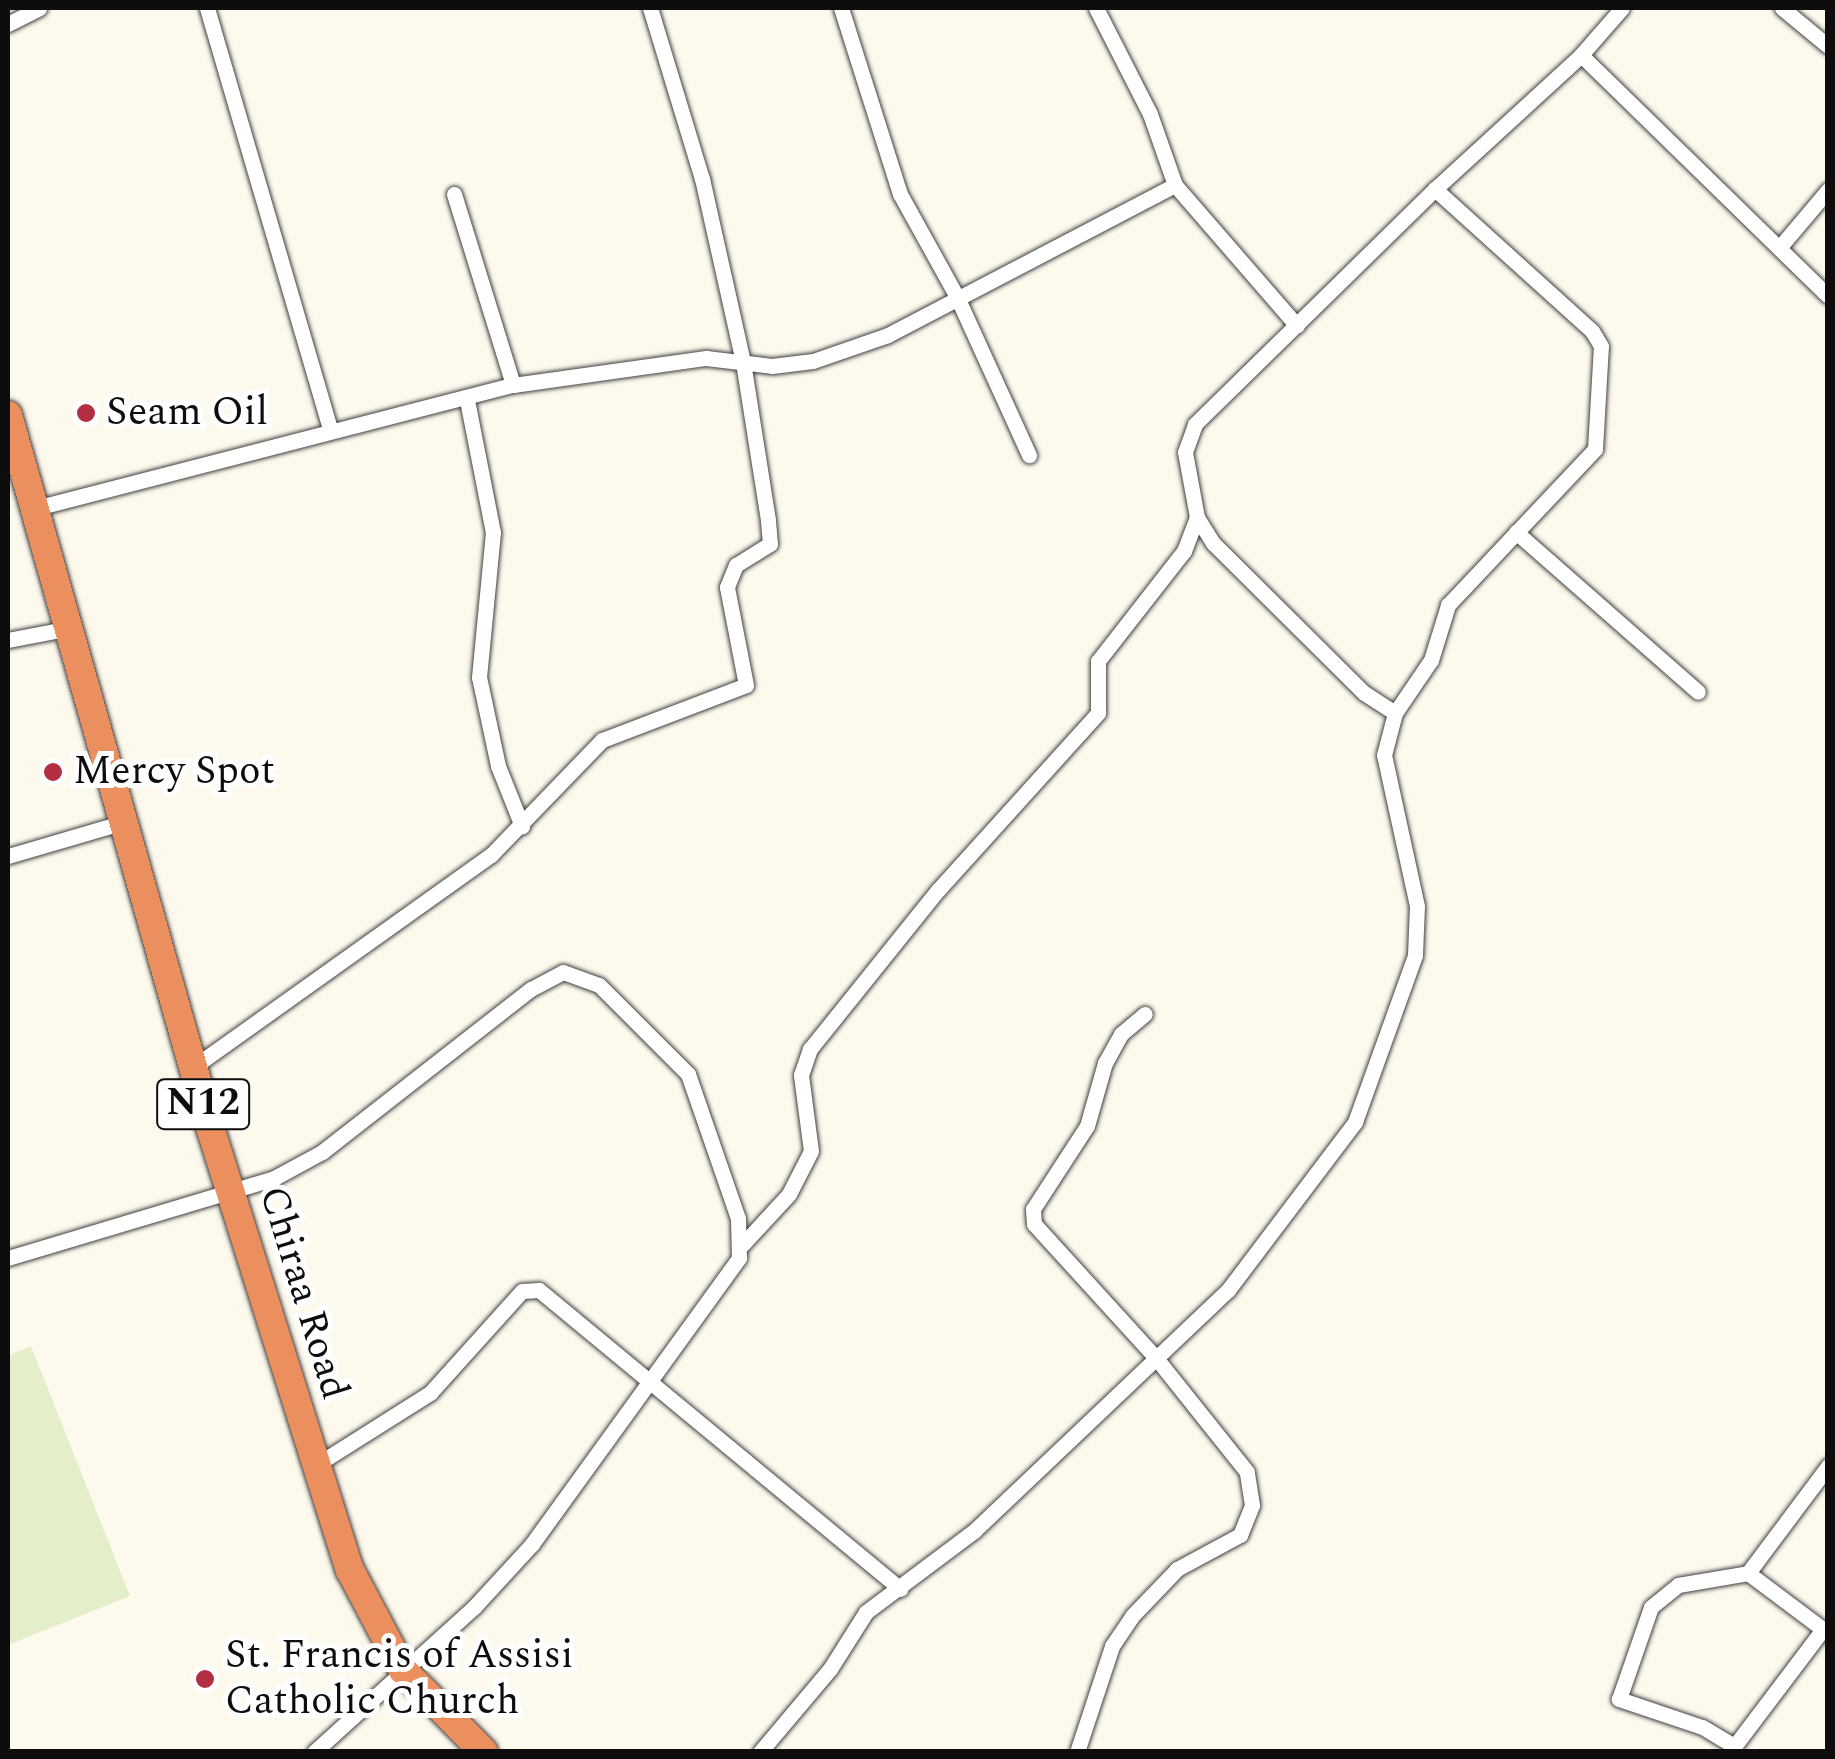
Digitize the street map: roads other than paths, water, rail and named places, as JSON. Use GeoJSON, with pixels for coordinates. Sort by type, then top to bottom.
{"type":"FeatureCollection","features":[{"type":"Feature","properties":{"kind":"highway","name":"Chiraa Road"},"geometry":{"type":"LineString","coordinates":[[8,415],[192,1068],[350,1570],[403,1670],[477,1750]]}},
{"type":"Feature","properties":{"kind":"street"},"geometry":{"type":"LineString","coordinates":[[8,24],[39,8]]}},
{"type":"Feature","properties":{"kind":"street"},"geometry":{"type":"LineString","coordinates":[[208,8],[330,428]]}},
{"type":"Feature","properties":{"kind":"street"},"geometry":{"type":"LineString","coordinates":[[192,1068],[522,826],[602,740],[746,685],[727,587],[736,565],[770,544],[743,362],[702,179],[652,8]]}},
{"type":"Feature","properties":{"kind":"street"},"geometry":{"type":"LineString","coordinates":[[841,8],[900,194],[957,297],[1029,454]]}},
{"type":"Feature","properties":{"kind":"street"},"geometry":{"type":"LineString","coordinates":[[1096,8],[1150,114],[1175,185],[1298,326]]}},
{"type":"Feature","properties":{"kind":"street"},"geometry":{"type":"LineString","coordinates":[[1395,714],[1364,693],[1213,543],[1197,517],[1185,452],[1195,424],[1435,189],[1581,55],[1622,8]]}},
{"type":"Feature","properties":{"kind":"street"},"geometry":{"type":"LineString","coordinates":[[1782,8],[1828,46]]}},
{"type":"Feature","properties":{"kind":"street"},"geometry":{"type":"LineString","coordinates":[[1581,55],[1828,296]]}},
{"type":"Feature","properties":{"kind":"street"},"geometry":{"type":"LineString","coordinates":[[32,509],[330,428],[467,400],[513,385],[706,358],[812,362],[888,335],[1175,185]]}},
{"type":"Feature","properties":{"kind":"street"},"geometry":{"type":"LineString","coordinates":[[760,1752],[830,1669],[866,1612],[974,1531],[1228,1290],[1355,1122],[1414,954],[1418,906],[1384,755],[1395,714],[1432,660],[1448,605],[1595,449],[1601,346],[1579,316],[1435,189]]}},
{"type":"Feature","properties":{"kind":"street"},"geometry":{"type":"LineString","coordinates":[[1779,248],[1828,190]]}},
{"type":"Feature","properties":{"kind":"street"},"geometry":{"type":"LineString","coordinates":[[454,194],[513,385]]}},
{"type":"Feature","properties":{"kind":"street"},"geometry":{"type":"LineString","coordinates":[[467,400],[494,532],[478,678],[498,766],[522,826]]}},
{"type":"Feature","properties":{"kind":"street"},"geometry":{"type":"LineString","coordinates":[[314,1752],[532,1544],[648,1386],[742,1245],[789,1194],[811,1151],[801,1075],[810,1049],[938,890],[1098,713],[1098,662],[1184,552],[1197,517]]}},
{"type":"Feature","properties":{"kind":"street"},"geometry":{"type":"LineString","coordinates":[[1516,532],[1698,692]]}},
{"type":"Feature","properties":{"kind":"street"},"geometry":{"type":"LineString","coordinates":[[8,640],[65,628]]}},
{"type":"Feature","properties":{"kind":"street"},"geometry":{"type":"LineString","coordinates":[[8,856],[121,823]]}},
{"type":"Feature","properties":{"kind":"street"},"geometry":{"type":"LineString","coordinates":[[8,1258],[230,1194],[322,1152],[531,988],[564,972],[599,985],[688,1074],[742,1245]]}},
{"type":"Feature","properties":{"kind":"street"},"geometry":{"type":"LineString","coordinates":[[1077,1752],[1112,1646],[1132,1616],[1177,1569],[1240,1535],[1252,1505],[1247,1472],[1156,1358],[1043,1238],[1033,1209],[1087,1126],[1105,1062],[1121,1034],[1145,1014]]}},
{"type":"Feature","properties":{"kind":"street"},"geometry":{"type":"LineString","coordinates":[[316,1465],[430,1393],[522,1291],[539,1290],[648,1386],[900,1589]]}},
{"type":"Feature","properties":{"kind":"street"},"geometry":{"type":"LineString","coordinates":[[1748,1574],[1828,1466]]}},
{"type":"Feature","properties":{"kind":"street"},"geometry":{"type":"LineString","coordinates":[[1723,1574],[1748,1574],[1825,1631],[1732,1749],[1702,1727],[1626,1703],[1617,1692],[1651,1607],[1665,1593],[1723,1574]]}},
{"type":"Feature","properties":{"kind":"place","name":"Seam Oil"},"geometry":{"type":"Point","coordinates":[86,413]}},
{"type":"Feature","properties":{"kind":"place","name":"Mercy Spot"},"geometry":{"type":"Point","coordinates":[53,772]}},
{"type":"Feature","properties":{"kind":"place","name":"St. Francis of Assisi Catholic Church"},"geometry":{"type":"Point","coordinates":[205,1679]}}]}
